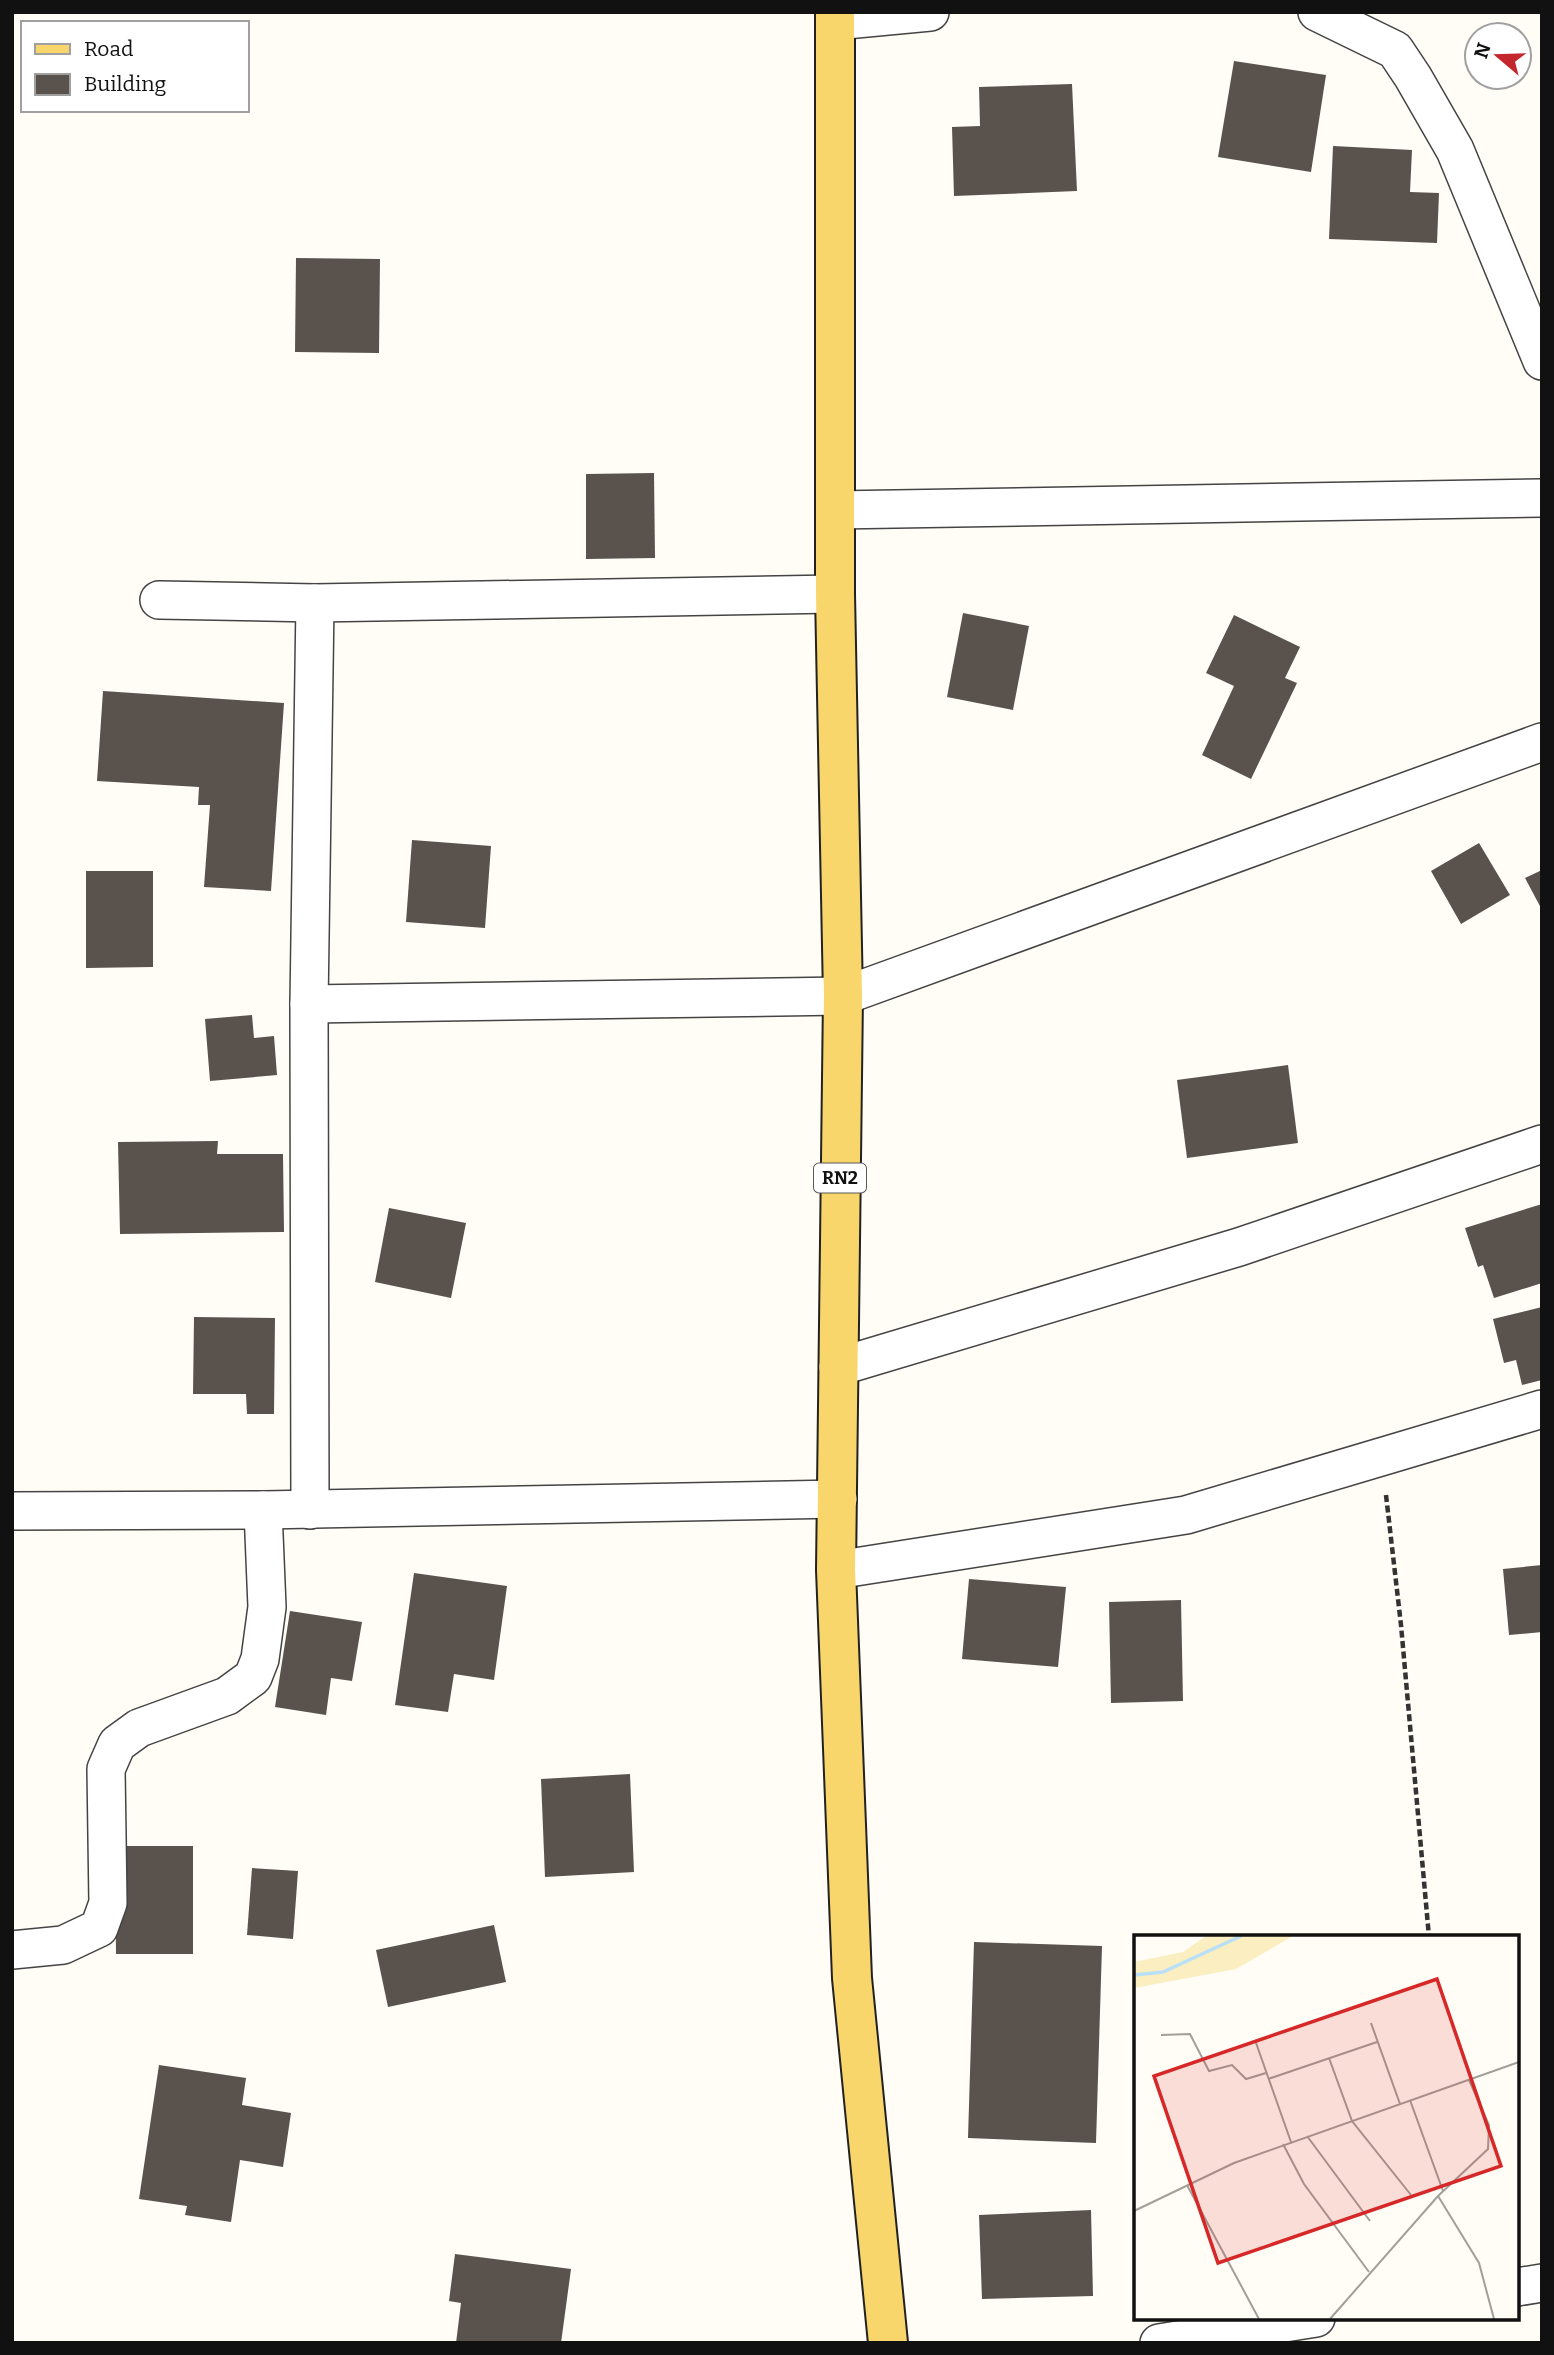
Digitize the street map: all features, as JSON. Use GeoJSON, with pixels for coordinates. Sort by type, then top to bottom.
{"type":"FeatureCollection","features":[{"type":"Feature","properties":{"kind":"main road","name":"RN2"},"geometry":{"type":"LineString","coordinates":[[835,16],[835,594],[843,996],[836,1570],[852,1978],[888,2343]]}},
{"type":"Feature","properties":{"kind":"street"},"geometry":{"type":"LineString","coordinates":[[835,16],[930,12]]}},
{"type":"Feature","properties":{"kind":"street"},"geometry":{"type":"LineString","coordinates":[[1317,12],[1395,50],[1413,77],[1455,150],[1542,361]]}},
{"type":"Feature","properties":{"kind":"street"},"geometry":{"type":"LineString","coordinates":[[835,510],[1542,498]]}},
{"type":"Feature","properties":{"kind":"street"},"geometry":{"type":"LineString","coordinates":[[159,600],[315,603],[835,594]]}},
{"type":"Feature","properties":{"kind":"street"},"geometry":{"type":"LineString","coordinates":[[310,1510],[309,1004],[315,603]]}},
{"type":"Feature","properties":{"kind":"street"},"geometry":{"type":"LineString","coordinates":[[309,1004],[843,996],[1542,742]]}},
{"type":"Feature","properties":{"kind":"street"},"geometry":{"type":"LineString","coordinates":[[838,1367],[1239,1247],[1542,1144]]}},
{"type":"Feature","properties":{"kind":"street"},"geometry":{"type":"LineString","coordinates":[[836,1570],[1186,1515],[1542,1409]]}},
{"type":"Feature","properties":{"kind":"street"},"geometry":{"type":"LineString","coordinates":[[12,1511],[310,1510],[838,1499]]}},
{"type":"Feature","properties":{"kind":"street"},"geometry":{"type":"LineString","coordinates":[[12,1950],[63,1945],[99,1928],[108,1903],[106,1769],[117,1744],[139,1728],[226,1696],[253,1677],[260,1659],[267,1607],[263,1510]]}},
{"type":"Feature","properties":{"kind":"street"},"geometry":{"type":"LineString","coordinates":[[1519,2287],[1542,2283]]}},
{"type":"Feature","properties":{"kind":"street"},"geometry":{"type":"LineString","coordinates":[[1158,2343],[1303,2320]]}},
{"type":"Feature","properties":{"kind":"path"},"geometry":{"type":"LineString","coordinates":[[1381,1458],[1401,1625],[1429,1935]]}},
{"type":"Feature","properties":{"kind":"building"},"geometry":{"type":"Polygon","coordinates":[[[1234,61],[1326,75],[1311,172],[1218,157],[1234,61]]]}},
{"type":"Feature","properties":{"kind":"building"},"geometry":{"type":"Polygon","coordinates":[[[1072,84],[1077,191],[954,196],[952,127],[980,126],[979,87],[1072,84]]]}},
{"type":"Feature","properties":{"kind":"building"},"geometry":{"type":"Polygon","coordinates":[[[1333,146],[1412,150],[1410,192],[1439,193],[1437,243],[1329,239],[1333,146]]]}},
{"type":"Feature","properties":{"kind":"building"},"geometry":{"type":"Polygon","coordinates":[[[296,258],[380,259],[379,353],[295,352],[296,258]]]}},
{"type":"Feature","properties":{"kind":"building"},"geometry":{"type":"Polygon","coordinates":[[[654,473],[655,558],[586,559],[586,474],[654,473]]]}},
{"type":"Feature","properties":{"kind":"building"},"geometry":{"type":"Polygon","coordinates":[[[963,613],[1029,626],[1013,710],[947,697],[963,613]]]}},
{"type":"Feature","properties":{"kind":"building"},"geometry":{"type":"Polygon","coordinates":[[[1234,615],[1300,647],[1285,678],[1297,683],[1251,779],[1202,755],[1234,686],[1206,673],[1234,615]]]}},
{"type":"Feature","properties":{"kind":"building"},"geometry":{"type":"Polygon","coordinates":[[[103,691],[284,703],[271,891],[204,887],[210,805],[198,805],[199,787],[97,781],[103,691]]]}},
{"type":"Feature","properties":{"kind":"building"},"geometry":{"type":"Polygon","coordinates":[[[412,840],[491,846],[485,928],[406,922],[412,840]]]}},
{"type":"Feature","properties":{"kind":"building"},"geometry":{"type":"Polygon","coordinates":[[[1479,843],[1510,895],[1461,924],[1431,871],[1479,843]]]}},
{"type":"Feature","properties":{"kind":"building"},"geometry":{"type":"Polygon","coordinates":[[[1542,870],[1542,910],[1525,878],[1542,870]]]}},
{"type":"Feature","properties":{"kind":"building"},"geometry":{"type":"Polygon","coordinates":[[[86,871],[153,871],[153,967],[86,968],[86,871]]]}},
{"type":"Feature","properties":{"kind":"building"},"geometry":{"type":"Polygon","coordinates":[[[252,1015],[254,1038],[274,1036],[277,1075],[210,1081],[205,1019],[252,1015]]]}},
{"type":"Feature","properties":{"kind":"building"},"geometry":{"type":"Polygon","coordinates":[[[1288,1065],[1298,1143],[1187,1158],[1177,1080],[1288,1065]]]}},
{"type":"Feature","properties":{"kind":"building"},"geometry":{"type":"Polygon","coordinates":[[[218,1141],[217,1154],[283,1154],[284,1232],[120,1234],[118,1142],[218,1141]]]}},
{"type":"Feature","properties":{"kind":"building"},"geometry":{"type":"Polygon","coordinates":[[[1542,1204],[1542,1283],[1494,1298],[1483,1265],[1478,1267],[1465,1228],[1542,1204]]]}},
{"type":"Feature","properties":{"kind":"building"},"geometry":{"type":"Polygon","coordinates":[[[389,1208],[466,1223],[451,1298],[375,1282],[389,1208]]]}},
{"type":"Feature","properties":{"kind":"building"},"geometry":{"type":"Polygon","coordinates":[[[1542,1307],[1542,1380],[1522,1385],[1516,1360],[1504,1363],[1493,1319],[1542,1307]]]}},
{"type":"Feature","properties":{"kind":"building"},"geometry":{"type":"Polygon","coordinates":[[[194,1317],[275,1318],[274,1414],[247,1414],[246,1394],[193,1394],[194,1317]]]}},
{"type":"Feature","properties":{"kind":"building"},"geometry":{"type":"Polygon","coordinates":[[[1542,1565],[1542,1632],[1509,1635],[1503,1569],[1542,1565]]]}},
{"type":"Feature","properties":{"kind":"building"},"geometry":{"type":"Polygon","coordinates":[[[414,1573],[507,1586],[494,1680],[454,1674],[448,1712],[395,1705],[414,1573]]]}},
{"type":"Feature","properties":{"kind":"building"},"geometry":{"type":"Polygon","coordinates":[[[969,1579],[1066,1587],[1058,1667],[962,1659],[969,1579]]]}},
{"type":"Feature","properties":{"kind":"building"},"geometry":{"type":"Polygon","coordinates":[[[1181,1600],[1183,1701],[1111,1703],[1109,1602],[1181,1600]]]}},
{"type":"Feature","properties":{"kind":"building"},"geometry":{"type":"Polygon","coordinates":[[[290,1611],[362,1622],[352,1681],[331,1678],[326,1715],[275,1707],[290,1611]]]}},
{"type":"Feature","properties":{"kind":"building"},"geometry":{"type":"Polygon","coordinates":[[[630,1774],[634,1872],[545,1877],[541,1779],[630,1774]]]}},
{"type":"Feature","properties":{"kind":"building"},"geometry":{"type":"Polygon","coordinates":[[[115,1846],[193,1846],[193,1954],[116,1954],[115,1846]]]}},
{"type":"Feature","properties":{"kind":"building"},"geometry":{"type":"Polygon","coordinates":[[[252,1868],[298,1871],[293,1939],[247,1935],[252,1868]]]}},
{"type":"Feature","properties":{"kind":"building"},"geometry":{"type":"Polygon","coordinates":[[[494,1925],[506,1982],[388,2007],[376,1950],[494,1925]]]}},
{"type":"Feature","properties":{"kind":"building"},"geometry":{"type":"Polygon","coordinates":[[[974,1942],[1102,1946],[1096,2143],[968,2138],[974,1942]]]}},
{"type":"Feature","properties":{"kind":"building"},"geometry":{"type":"Polygon","coordinates":[[[159,2065],[246,2078],[242,2105],[291,2113],[283,2167],[240,2160],[231,2222],[185,2215],[187,2206],[139,2199],[159,2065]]]}},
{"type":"Feature","properties":{"kind":"building"},"geometry":{"type":"Polygon","coordinates":[[[1091,2210],[1093,2296],[982,2299],[979,2215],[1091,2210]]]}},
{"type":"Feature","properties":{"kind":"building"},"geometry":{"type":"Polygon","coordinates":[[[455,2254],[571,2269],[561,2343],[456,2343],[461,2303],[449,2301],[455,2254]]]}}]}
